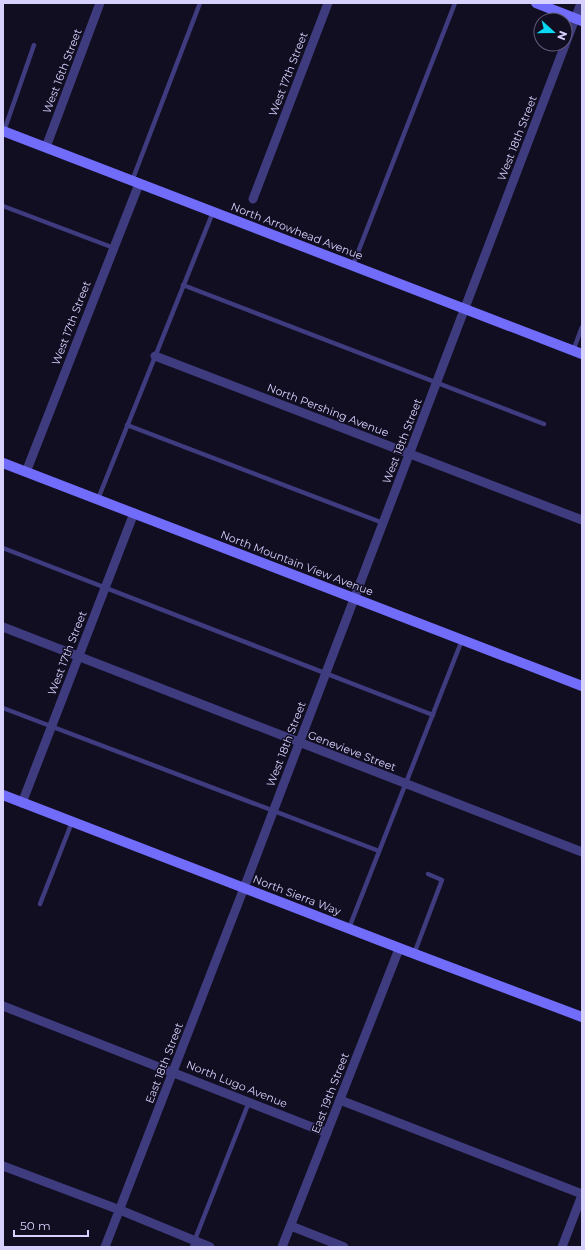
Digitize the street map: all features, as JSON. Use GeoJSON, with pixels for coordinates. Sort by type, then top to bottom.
{"type":"FeatureCollection","features":[{"type":"Feature","properties":{"kind":"street","name":"West 16th Street"},"geometry":{"type":"LineString","coordinates":[[46,147],[100,3]]}},
{"type":"Feature","properties":{"kind":"street","name":"West 17th Street"},"geometry":{"type":"LineString","coordinates":[[253,199],[328,3]]}},
{"type":"Feature","properties":{"kind":"street"},"geometry":{"type":"LineString","coordinates":[[536,3],[579,19]]}},
{"type":"Feature","properties":{"kind":"street","name":"West 18th Street"},"geometry":{"type":"LineString","coordinates":[[244,888],[465,309],[579,19],[581,3]]}},
{"type":"Feature","properties":{"kind":"street","name":"North Arrowhead Avenue"},"geometry":{"type":"LineString","coordinates":[[4,131],[577,352]]}},
{"type":"Feature","properties":{"kind":"street","name":"West 17th Street"},"geometry":{"type":"LineString","coordinates":[[26,472],[114,248],[135,182]]}},
{"type":"Feature","properties":{"kind":"street","name":"North Pershing Avenue"},"geometry":{"type":"LineString","coordinates":[[155,356],[582,520]]}},
{"type":"Feature","properties":{"kind":"street","name":"North Mountain View Avenue"},"geometry":{"type":"LineString","coordinates":[[3,463],[582,686]]}},
{"type":"Feature","properties":{"kind":"street","name":"West 17th Street"},"geometry":{"type":"LineString","coordinates":[[22,802],[134,513]]}},
{"type":"Feature","properties":{"kind":"street","name":"Genevieve Street"},"geometry":{"type":"LineString","coordinates":[[3,627],[299,744],[582,852]]}},
{"type":"Feature","properties":{"kind":"street","name":"North Sierra Way"},"geometry":{"type":"LineString","coordinates":[[3,795],[399,949],[582,1017]]}},
{"type":"Feature","properties":{"kind":"street","name":"East 18th Street"},"geometry":{"type":"LineString","coordinates":[[105,1247],[244,888]]}},
{"type":"Feature","properties":{"kind":"street","name":"East 19th Street"},"geometry":{"type":"LineString","coordinates":[[282,1247],[399,949]]}},
{"type":"Feature","properties":{"kind":"street","name":"North Lugo Avenue"},"geometry":{"type":"LineString","coordinates":[[3,1006],[327,1133]]}},
{"type":"Feature","properties":{"kind":"street"},"geometry":{"type":"LineString","coordinates":[[340,1100],[582,1194],[562,1247]]}},
{"type":"Feature","properties":{"kind":"street"},"geometry":{"type":"LineString","coordinates":[[3,1166],[120,1210],[193,1244],[210,1247]]}},
{"type":"Feature","properties":{"kind":"street"},"geometry":{"type":"LineString","coordinates":[[290,1226],[344,1247]]}},
{"type":"Feature","properties":{"kind":"lane"},"geometry":{"type":"LineString","coordinates":[[135,182],[200,3]]}},
{"type":"Feature","properties":{"kind":"lane"},"geometry":{"type":"LineString","coordinates":[[353,265],[455,3]]}},
{"type":"Feature","properties":{"kind":"lane"},"geometry":{"type":"LineString","coordinates":[[4,131],[34,45]]}},
{"type":"Feature","properties":{"kind":"lane"},"geometry":{"type":"LineString","coordinates":[[3,206],[114,248]]}},
{"type":"Feature","properties":{"kind":"lane"},"geometry":{"type":"LineString","coordinates":[[98,499],[213,212]]}},
{"type":"Feature","properties":{"kind":"lane"},"geometry":{"type":"LineString","coordinates":[[183,285],[544,424]]}},
{"type":"Feature","properties":{"kind":"lane"},"geometry":{"type":"LineString","coordinates":[[577,352],[582,327]]}},
{"type":"Feature","properties":{"kind":"lane"},"geometry":{"type":"LineString","coordinates":[[127,425],[383,523]]}},
{"type":"Feature","properties":{"kind":"lane"},"geometry":{"type":"LineString","coordinates":[[3,548],[326,674],[433,714]]}},
{"type":"Feature","properties":{"kind":"lane"},"geometry":{"type":"LineString","coordinates":[[349,929],[462,640]]}},
{"type":"Feature","properties":{"kind":"lane"},"geometry":{"type":"LineString","coordinates":[[3,708],[273,812],[380,851]]}},
{"type":"Feature","properties":{"kind":"lane"},"geometry":{"type":"LineString","coordinates":[[40,904],[72,822]]}},
{"type":"Feature","properties":{"kind":"lane"},"geometry":{"type":"LineString","coordinates":[[414,954],[442,880],[428,874]]}},
{"type":"Feature","properties":{"kind":"lane"},"geometry":{"type":"LineString","coordinates":[[193,1244],[249,1102]]}}]}
